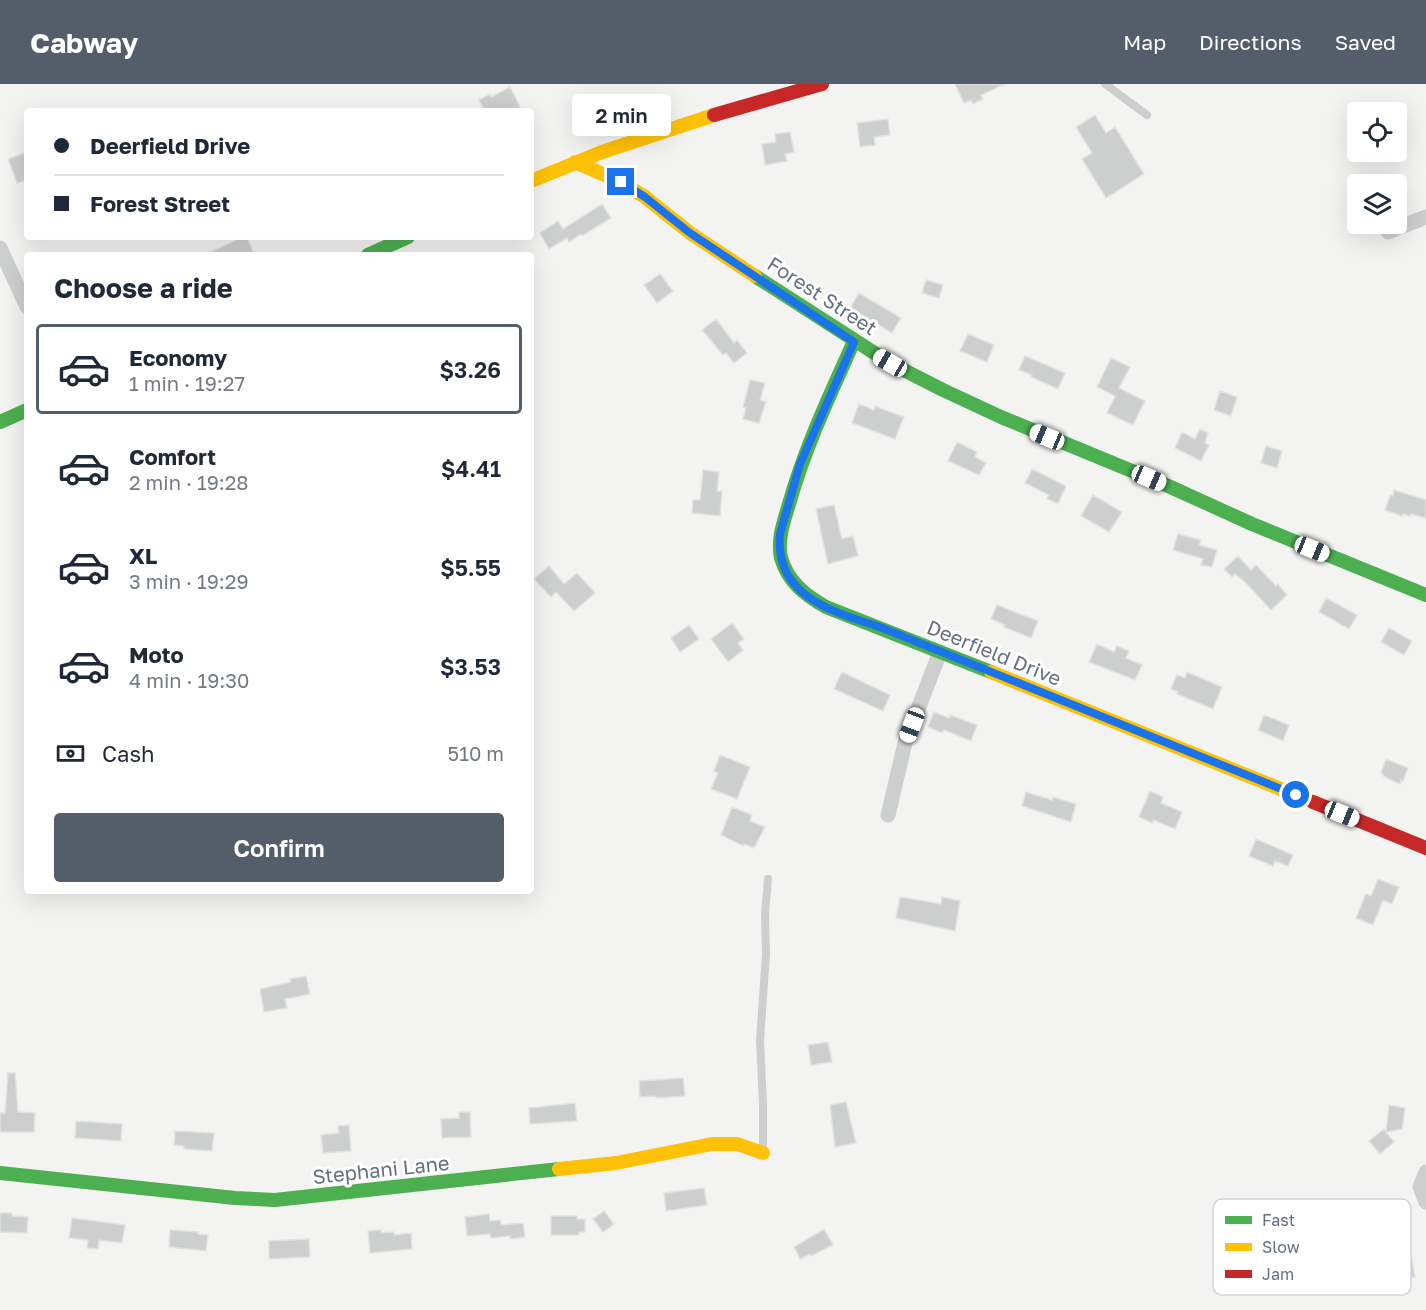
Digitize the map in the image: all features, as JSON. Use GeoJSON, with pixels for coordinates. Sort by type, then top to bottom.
{"type":"FeatureCollection","features":[{"type":"Feature","properties":{"kind":"street"},"geometry":{"type":"LineString","coordinates":[[534,179],[651,134],[822,84]]}},
{"type":"Feature","properties":{"kind":"street","name":"Forest Street"},"geometry":{"type":"LineString","coordinates":[[575,162],[621,182],[645,197],[690,233],[854,342],[917,377],[1001,417],[1426,595]]}},
{"type":"Feature","properties":{"kind":"street"},"geometry":{"type":"LineString","coordinates":[[1407,225],[1426,217]]}},
{"type":"Feature","properties":{"kind":"street"},"geometry":{"type":"LineString","coordinates":[[375,252],[401,240]]}},
{"type":"Feature","properties":{"kind":"street"},"geometry":{"type":"LineString","coordinates":[[0,248],[24,300]]}},
{"type":"Feature","properties":{"kind":"street","name":"Deerfield Drive"},"geometry":{"type":"LineString","coordinates":[[854,342],[800,464],[780,534],[782,565],[797,587],[822,606],[1152,736],[1426,848]]}},
{"type":"Feature","properties":{"kind":"street"},"geometry":{"type":"LineString","coordinates":[[0,422],[24,411]]}},
{"type":"Feature","properties":{"kind":"street"},"geometry":{"type":"LineString","coordinates":[[888,815],[904,745],[940,652]]}},
{"type":"Feature","properties":{"kind":"street","name":"Stephani Lane"},"geometry":{"type":"LineString","coordinates":[[0,1173],[235,1198],[274,1200],[616,1163],[712,1144],[737,1144],[763,1153]]}},
{"type":"Feature","properties":{"kind":"street"},"geometry":{"type":"LineString","coordinates":[[1426,1172],[1420,1187],[1426,1202]]}},
{"type":"Feature","properties":{"kind":"lane"},"geometry":{"type":"LineString","coordinates":[[1105,84],[1147,115]]}},
{"type":"Feature","properties":{"kind":"lane"},"geometry":{"type":"LineString","coordinates":[[763,1153],[760,1040],[768,879]]}},
{"type":"Feature","properties":{"kind":"building"},"geometry":{"type":"Polygon","coordinates":[[[955,84],[1005,84],[981,95],[983,99],[973,104],[971,100],[964,103],[955,84]]]}},
{"type":"Feature","properties":{"kind":"building"},"geometry":{"type":"Polygon","coordinates":[[[510,87],[520,107],[483,108],[479,100],[490,94],[491,97],[510,87]]]}},
{"type":"Feature","properties":{"kind":"building"},"geometry":{"type":"Polygon","coordinates":[[[1095,115],[1106,133],[1115,127],[1144,174],[1106,198],[1082,159],[1092,153],[1076,127],[1095,115]]]}},
{"type":"Feature","properties":{"kind":"building"},"geometry":{"type":"Polygon","coordinates":[[[888,119],[890,135],[874,137],[875,145],[860,147],[857,123],[888,119]]]}},
{"type":"Feature","properties":{"kind":"building"},"geometry":{"type":"Polygon","coordinates":[[[790,132],[794,152],[785,154],[787,161],[765,165],[762,144],[776,142],[775,134],[790,132]]]}},
{"type":"Feature","properties":{"kind":"building"},"geometry":{"type":"Polygon","coordinates":[[[24,153],[24,181],[17,183],[8,159],[24,153]]]}},
{"type":"Feature","properties":{"kind":"building"},"geometry":{"type":"Polygon","coordinates":[[[602,204],[611,218],[582,236],[581,234],[569,242],[567,238],[549,249],[540,233],[558,221],[563,229],[602,204]]]}},
{"type":"Feature","properties":{"kind":"building"},"geometry":{"type":"Polygon","coordinates":[[[236,240],[248,240],[253,252],[210,252],[236,240]]]}},
{"type":"Feature","properties":{"kind":"building"},"geometry":{"type":"Polygon","coordinates":[[[660,274],[673,291],[657,303],[644,285],[660,274]]]}},
{"type":"Feature","properties":{"kind":"building"},"geometry":{"type":"Polygon","coordinates":[[[926,280],[943,285],[939,298],[922,293],[926,280]]]}},
{"type":"Feature","properties":{"kind":"building"},"geometry":{"type":"Polygon","coordinates":[[[859,293],[901,318],[892,333],[850,308],[859,293]]]}},
{"type":"Feature","properties":{"kind":"building"},"geometry":{"type":"Polygon","coordinates":[[[716,319],[734,343],[737,340],[747,353],[734,363],[726,353],[723,355],[702,330],[716,319]]]}},
{"type":"Feature","properties":{"kind":"building"},"geometry":{"type":"Polygon","coordinates":[[[968,334],[994,345],[987,362],[960,351],[968,334]]]}},
{"type":"Feature","properties":{"kind":"building"},"geometry":{"type":"Polygon","coordinates":[[[1025,356],[1065,373],[1058,389],[1019,370],[1025,356]]]}},
{"type":"Feature","properties":{"kind":"building"},"geometry":{"type":"Polygon","coordinates":[[[1111,358],[1130,367],[1119,388],[1145,401],[1133,425],[1107,413],[1115,396],[1097,387],[1111,358]]]}},
{"type":"Feature","properties":{"kind":"building"},"geometry":{"type":"Polygon","coordinates":[[[750,380],[765,383],[760,400],[766,402],[759,423],[743,419],[746,408],[743,407],[750,380]]]}},
{"type":"Feature","properties":{"kind":"building"},"geometry":{"type":"Polygon","coordinates":[[[1220,391],[1237,397],[1231,416],[1214,410],[1220,391]]]}},
{"type":"Feature","properties":{"kind":"building"},"geometry":{"type":"Polygon","coordinates":[[[859,404],[874,410],[875,406],[904,417],[895,439],[852,423],[859,404]]]}},
{"type":"Feature","properties":{"kind":"building"},"geometry":{"type":"Polygon","coordinates":[[[1200,429],[1208,433],[1205,443],[1209,445],[1201,461],[1175,448],[1182,432],[1195,439],[1200,429]]]}},
{"type":"Feature","properties":{"kind":"building"},"geometry":{"type":"Polygon","coordinates":[[[957,442],[977,452],[975,457],[986,463],[979,475],[948,461],[957,442]]]}},
{"type":"Feature","properties":{"kind":"building"},"geometry":{"type":"Polygon","coordinates":[[[1266,446],[1282,451],[1277,468],[1261,463],[1266,446]]]}},
{"type":"Feature","properties":{"kind":"building"},"geometry":{"type":"Polygon","coordinates":[[[1032,469],[1066,486],[1058,504],[1047,499],[1049,495],[1025,483],[1032,469]]]}},
{"type":"Feature","properties":{"kind":"building"},"geometry":{"type":"Polygon","coordinates":[[[703,470],[719,472],[717,491],[722,491],[720,516],[692,513],[693,500],[700,500],[703,470]]]}},
{"type":"Feature","properties":{"kind":"building"},"geometry":{"type":"Polygon","coordinates":[[[1394,490],[1426,500],[1426,518],[1411,514],[1402,516],[1385,510],[1394,490]]]}},
{"type":"Feature","properties":{"kind":"building"},"geometry":{"type":"Polygon","coordinates":[[[1093,495],[1122,512],[1109,532],[1081,516],[1093,495]]]}},
{"type":"Feature","properties":{"kind":"building"},"geometry":{"type":"Polygon","coordinates":[[[834,505],[842,539],[853,536],[858,556],[828,564],[816,509],[834,505]]]}},
{"type":"Feature","properties":{"kind":"building"},"geometry":{"type":"Polygon","coordinates":[[[1178,534],[1201,540],[1199,545],[1217,550],[1212,567],[1201,565],[1203,559],[1173,550],[1178,534]]]}},
{"type":"Feature","properties":{"kind":"building"},"geometry":{"type":"Polygon","coordinates":[[[1238,556],[1251,570],[1256,565],[1287,595],[1271,610],[1245,582],[1235,574],[1232,577],[1224,569],[1238,556]]]}},
{"type":"Feature","properties":{"kind":"building"},"geometry":{"type":"Polygon","coordinates":[[[549,566],[564,584],[577,573],[595,593],[574,611],[556,592],[551,597],[534,579],[549,566]]]}},
{"type":"Feature","properties":{"kind":"building"},"geometry":{"type":"Polygon","coordinates":[[[1326,598],[1357,615],[1349,629],[1319,612],[1326,598]]]}},
{"type":"Feature","properties":{"kind":"building"},"geometry":{"type":"Polygon","coordinates":[[[997,605],[1038,621],[1031,638],[991,619],[997,605]]]}},
{"type":"Feature","properties":{"kind":"building"},"geometry":{"type":"Polygon","coordinates":[[[732,623],[744,639],[738,643],[743,650],[728,662],[711,639],[732,623]]]}},
{"type":"Feature","properties":{"kind":"building"},"geometry":{"type":"Polygon","coordinates":[[[689,625],[699,639],[680,652],[671,638],[689,625]]]}},
{"type":"Feature","properties":{"kind":"building"},"geometry":{"type":"Polygon","coordinates":[[[1389,628],[1412,641],[1404,655],[1381,642],[1389,628]]]}},
{"type":"Feature","properties":{"kind":"building"},"geometry":{"type":"Polygon","coordinates":[[[1097,644],[1114,652],[1117,646],[1129,651],[1126,658],[1142,665],[1135,680],[1089,662],[1097,644]]]}},
{"type":"Feature","properties":{"kind":"building"},"geometry":{"type":"Polygon","coordinates":[[[842,672],[890,695],[883,711],[834,689],[842,672]]]}},
{"type":"Feature","properties":{"kind":"building"},"geometry":{"type":"Polygon","coordinates":[[[1187,672],[1222,687],[1213,709],[1177,694],[1178,692],[1171,689],[1177,675],[1185,678],[1187,672]]]}},
{"type":"Feature","properties":{"kind":"building"},"geometry":{"type":"Polygon","coordinates":[[[934,712],[977,725],[971,741],[944,730],[942,733],[928,727],[934,712]]]}},
{"type":"Feature","properties":{"kind":"building"},"geometry":{"type":"Polygon","coordinates":[[[1264,715],[1289,725],[1283,741],[1258,730],[1264,715]]]}},
{"type":"Feature","properties":{"kind":"building"},"geometry":{"type":"Polygon","coordinates":[[[720,755],[750,767],[737,799],[711,789],[718,773],[714,771],[720,755]]]}},
{"type":"Feature","properties":{"kind":"building"},"geometry":{"type":"Polygon","coordinates":[[[1386,759],[1408,768],[1400,784],[1381,773],[1386,759]]]}},
{"type":"Feature","properties":{"kind":"building"},"geometry":{"type":"Polygon","coordinates":[[[1150,791],[1163,797],[1161,803],[1182,812],[1175,829],[1154,820],[1152,823],[1139,817],[1150,791]]]}},
{"type":"Feature","properties":{"kind":"building"},"geometry":{"type":"Polygon","coordinates":[[[1026,792],[1076,804],[1071,822],[1022,806],[1026,792]]]}},
{"type":"Feature","properties":{"kind":"building"},"geometry":{"type":"Polygon","coordinates":[[[732,807],[752,815],[750,821],[765,827],[754,848],[744,844],[743,846],[721,835],[732,807]]]}},
{"type":"Feature","properties":{"kind":"building"},"geometry":{"type":"Polygon","coordinates":[[[1256,839],[1293,855],[1288,866],[1275,861],[1273,866],[1249,856],[1256,839]]]}},
{"type":"Feature","properties":{"kind":"building"},"geometry":{"type":"Polygon","coordinates":[[[1378,879],[1399,887],[1392,904],[1383,900],[1373,925],[1356,918],[1366,894],[1371,896],[1378,879]]]}},
{"type":"Feature","properties":{"kind":"building"},"geometry":{"type":"Polygon","coordinates":[[[900,897],[941,904],[942,897],[960,901],[955,931],[896,918],[900,897]]]}},
{"type":"Feature","properties":{"kind":"building"},"geometry":{"type":"Polygon","coordinates":[[[306,976],[310,994],[285,999],[287,1008],[264,1012],[260,989],[306,976]]]}},
{"type":"Feature","properties":{"kind":"building"},"geometry":{"type":"Polygon","coordinates":[[[828,1042],[832,1062],[811,1065],[808,1045],[828,1042]]]}},
{"type":"Feature","properties":{"kind":"building"},"geometry":{"type":"Polygon","coordinates":[[[8,1073],[15,1073],[18,1112],[35,1113],[34,1132],[0,1132],[0,1113],[5,1113],[8,1073]]]}},
{"type":"Feature","properties":{"kind":"building"},"geometry":{"type":"Polygon","coordinates":[[[683,1078],[685,1096],[640,1097],[639,1081],[683,1078]]]}},
{"type":"Feature","properties":{"kind":"building"},"geometry":{"type":"Polygon","coordinates":[[[846,1102],[856,1143],[835,1147],[830,1105],[846,1102]]]}},
{"type":"Feature","properties":{"kind":"building"},"geometry":{"type":"Polygon","coordinates":[[[575,1103],[577,1121],[530,1124],[529,1108],[575,1103]]]}},
{"type":"Feature","properties":{"kind":"building"},"geometry":{"type":"Polygon","coordinates":[[[1389,1105],[1405,1108],[1402,1129],[1386,1132],[1389,1105]]]}},
{"type":"Feature","properties":{"kind":"building"},"geometry":{"type":"Polygon","coordinates":[[[459,1112],[470,1112],[471,1137],[442,1138],[441,1119],[459,1118],[459,1112]]]}},
{"type":"Feature","properties":{"kind":"building"},"geometry":{"type":"Polygon","coordinates":[[[76,1121],[122,1124],[121,1141],[75,1138],[76,1121]]]}},
{"type":"Feature","properties":{"kind":"building"},"geometry":{"type":"Polygon","coordinates":[[[349,1125],[351,1151],[323,1153],[321,1135],[339,1133],[338,1126],[349,1125]]]}},
{"type":"Feature","properties":{"kind":"building"},"geometry":{"type":"Polygon","coordinates":[[[1384,1129],[1394,1142],[1380,1154],[1369,1141],[1384,1129]]]}},
{"type":"Feature","properties":{"kind":"building"},"geometry":{"type":"Polygon","coordinates":[[[175,1131],[214,1133],[212,1151],[184,1149],[184,1146],[174,1145],[175,1131]]]}},
{"type":"Feature","properties":{"kind":"building"},"geometry":{"type":"Polygon","coordinates":[[[704,1188],[707,1205],[666,1211],[664,1193],[704,1188]]]}},
{"type":"Feature","properties":{"kind":"building"},"geometry":{"type":"Polygon","coordinates":[[[604,1211],[614,1224],[603,1232],[593,1219],[604,1211]]]}},
{"type":"Feature","properties":{"kind":"building"},"geometry":{"type":"Polygon","coordinates":[[[0,1213],[28,1217],[27,1233],[0,1232],[0,1213]]]}},
{"type":"Feature","properties":{"kind":"building"},"geometry":{"type":"Polygon","coordinates":[[[489,1214],[490,1221],[500,1220],[501,1225],[523,1223],[525,1237],[491,1238],[490,1234],[467,1236],[465,1217],[489,1214]]]}},
{"type":"Feature","properties":{"kind":"building"},"geometry":{"type":"Polygon","coordinates":[[[551,1216],[577,1216],[577,1219],[585,1219],[585,1232],[579,1232],[579,1235],[551,1235],[551,1216]]]}},
{"type":"Feature","properties":{"kind":"building"},"geometry":{"type":"Polygon","coordinates":[[[72,1218],[125,1225],[122,1243],[99,1240],[98,1249],[87,1248],[88,1240],[69,1238],[72,1218]]]}},
{"type":"Feature","properties":{"kind":"building"},"geometry":{"type":"Polygon","coordinates":[[[824,1229],[833,1245],[800,1259],[794,1247],[824,1229]]]}},
{"type":"Feature","properties":{"kind":"building"},"geometry":{"type":"Polygon","coordinates":[[[170,1230],[208,1235],[206,1251],[169,1247],[170,1230]]]}},
{"type":"Feature","properties":{"kind":"building"},"geometry":{"type":"Polygon","coordinates":[[[381,1230],[381,1233],[394,1232],[394,1235],[411,1233],[412,1249],[370,1253],[368,1231],[381,1230]]]}},
{"type":"Feature","properties":{"kind":"building"},"geometry":{"type":"Polygon","coordinates":[[[309,1239],[310,1257],[269,1259],[269,1241],[309,1239]]]}},
{"type":"Feature","properties":{"kind":"building"},"geometry":{"type":"Polygon","coordinates":[[[1411,1259],[1415,1277],[1411,1278],[1411,1259]]]}},
{"type":"Feature","properties":{"kind":"traffic: fast"},"geometry":{"type":"LineString","coordinates":[[375,252],[401,240]]}},
{"type":"Feature","properties":{"kind":"traffic: fast"},"geometry":{"type":"LineString","coordinates":[[755,276],[890,363],[943,390],[1252,524],[1426,595]]}},
{"type":"Feature","properties":{"kind":"traffic: fast"},"geometry":{"type":"LineString","coordinates":[[854,341],[795,483],[780,537],[780,551],[784,567],[798,587],[826,607],[991,672]]}},
{"type":"Feature","properties":{"kind":"traffic: fast"},"geometry":{"type":"LineString","coordinates":[[0,422],[24,411]]}},
{"type":"Feature","properties":{"kind":"traffic: fast"},"geometry":{"type":"LineString","coordinates":[[0,1173],[235,1198],[275,1200],[559,1169]]}},
{"type":"Feature","properties":{"kind":"traffic: slow"},"geometry":{"type":"LineString","coordinates":[[534,180],[602,152],[714,115]]}},
{"type":"Feature","properties":{"kind":"traffic: slow"},"geometry":{"type":"LineString","coordinates":[[575,162],[621,182],[645,197],[690,233],[755,276]]}},
{"type":"Feature","properties":{"kind":"traffic: slow"},"geometry":{"type":"LineString","coordinates":[[991,672],[1313,802]]}},
{"type":"Feature","properties":{"kind":"traffic: slow"},"geometry":{"type":"LineString","coordinates":[[559,1169],[616,1163],[712,1144],[737,1144],[763,1153]]}},
{"type":"Feature","properties":{"kind":"traffic: jam"},"geometry":{"type":"LineString","coordinates":[[714,115],[822,84]]}},
{"type":"Feature","properties":{"kind":"traffic: jam"},"geometry":{"type":"LineString","coordinates":[[1313,802],[1426,848]]}},
{"type":"Feature","properties":{"kind":"route"},"geometry":{"type":"LineString","coordinates":[[621,182],[645,197],[690,233],[854,342],[800,464],[780,534],[782,565],[791,581],[803,593],[832,611],[880,627],[1296,795]]}}]}
